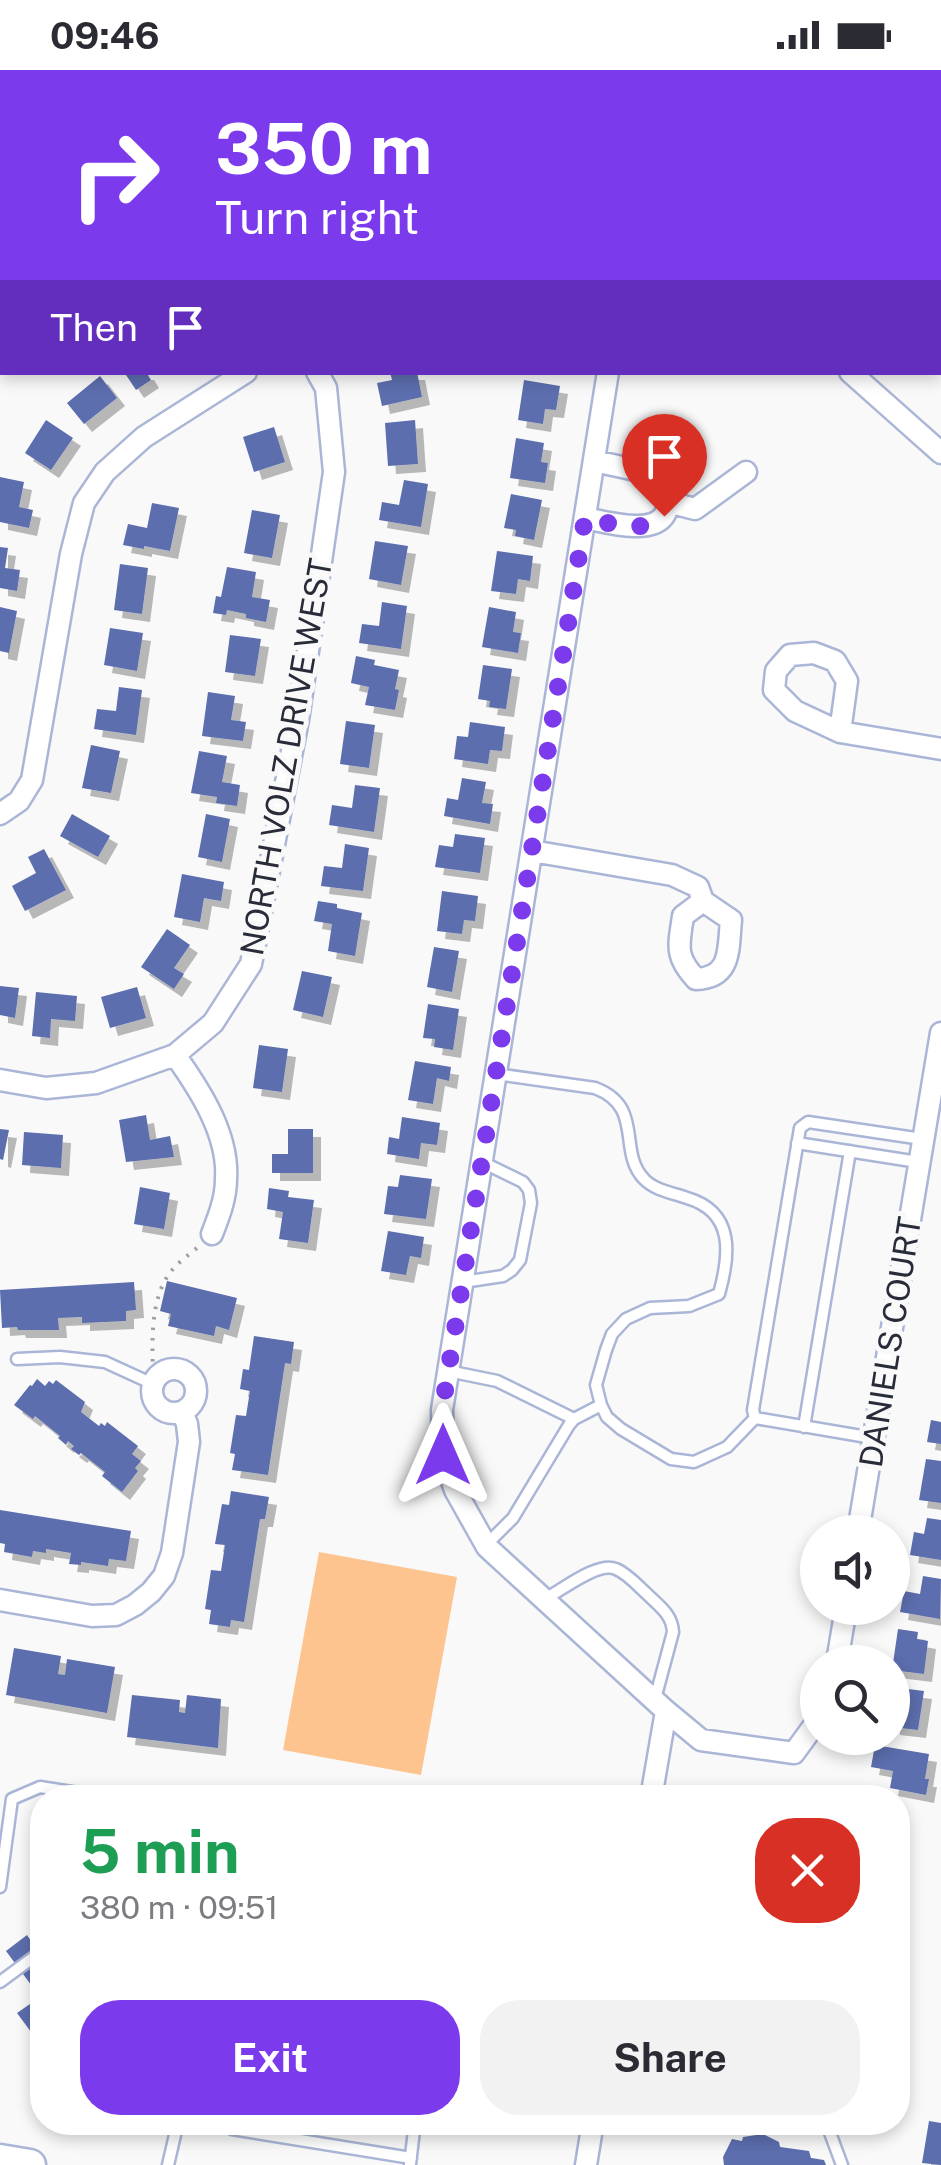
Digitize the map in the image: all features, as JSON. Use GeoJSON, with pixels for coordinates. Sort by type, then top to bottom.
{"type":"FeatureCollection","features":[{"type":"Feature","properties":{"kind":"main road"},"geometry":{"type":"LineString","coordinates":[[0,2160],[30,2165]]}},
{"type":"Feature","properties":{"kind":"street"},"geometry":{"type":"LineString","coordinates":[[0,814],[20,801],[32,780],[70,554],[84,504],[105,472],[144,436],[241,375]]}},
{"type":"Feature","properties":{"kind":"street","name":"NORTH VOLZ DRIVE WEST"},"geometry":{"type":"LineString","coordinates":[[0,1080],[46,1088],[96,1083],[176,1055],[214,1023],[251,964],[298,720],[334,472],[326,388],[319,375]]}},
{"type":"Feature","properties":{"kind":"street"},"geometry":{"type":"LineString","coordinates":[[608,375],[442,1410],[443,1455],[455,1490],[486,1545],[701,1740],[794,1753],[800,1745]]}},
{"type":"Feature","properties":{"kind":"street"},"geometry":{"type":"LineString","coordinates":[[861,376],[941,452]]}},
{"type":"Feature","properties":{"kind":"street"},"geometry":{"type":"LineString","coordinates":[[585,518],[636,526],[656,524],[664,516],[668,502],[669,489],[659,476],[594,461]]}},
{"type":"Feature","properties":{"kind":"street"},"geometry":{"type":"LineString","coordinates":[[668,502],[695,509],[746,472]]}},
{"type":"Feature","properties":{"kind":"street"},"geometry":{"type":"LineString","coordinates":[[840,732],[941,749]]}},
{"type":"Feature","properties":{"kind":"street"},"geometry":{"type":"LineString","coordinates":[[532,851],[672,875],[698,887],[703,901]]}},
{"type":"Feature","properties":{"kind":"street","name":"DANIELS COURT"},"geometry":{"type":"LineString","coordinates":[[861,1515],[941,1033]]}},
{"type":"Feature","properties":{"kind":"street"},"geometry":{"type":"LineString","coordinates":[[176,1055],[198,1087],[222,1143],[227,1178],[212,1234]]}},
{"type":"Feature","properties":{"kind":"street"},"geometry":{"type":"LineString","coordinates":[[183,1370],[196,1384],[192,1405],[182,1412],[170,1413],[155,1402],[154,1383],[162,1372],[183,1370]]}},
{"type":"Feature","properties":{"kind":"street"},"geometry":{"type":"LineString","coordinates":[[0,1600],[92,1616],[116,1615],[151,1592],[164,1576],[172,1553],[189,1442],[182,1412]]}},
{"type":"Feature","properties":{"kind":"street"},"geometry":{"type":"LineString","coordinates":[[652,1785],[660,1706]]}},
{"type":"Feature","properties":{"kind":"street"},"geometry":{"type":"LineString","coordinates":[[586,2165],[592,2135]]}},
{"type":"Feature","properties":{"kind":"lane"},"geometry":{"type":"LineString","coordinates":[[496,1074],[608,1093],[622,1108],[635,1162],[643,1178],[662,1190],[696,1200],[713,1210],[726,1237],[726,1268],[719,1294],[690,1306],[650,1308],[626,1319],[612,1334],[596,1385],[607,1417],[671,1459],[694,1462],[727,1447],[755,1418]]}},
{"type":"Feature","properties":{"kind":"lane"},"geometry":{"type":"LineString","coordinates":[[755,1418],[800,1128],[808,1122],[924,1139]]}},
{"type":"Feature","properties":{"kind":"lane"},"geometry":{"type":"LineString","coordinates":[[797,1143],[920,1162]]}},
{"type":"Feature","properties":{"kind":"lane"},"geometry":{"type":"LineString","coordinates":[[804,1426],[850,1152]]}},
{"type":"Feature","properties":{"kind":"lane"},"geometry":{"type":"LineString","coordinates":[[462,1282],[503,1276],[512,1270],[520,1260],[531,1202],[523,1182],[482,1162]]}},
{"type":"Feature","properties":{"kind":"lane"},"geometry":{"type":"LineString","coordinates":[[17,1359],[104,1362],[154,1383]]}},
{"type":"Feature","properties":{"kind":"lane"},"geometry":{"type":"LineString","coordinates":[[448,1371],[496,1380],[574,1419]]}},
{"type":"Feature","properties":{"kind":"lane"},"geometry":{"type":"LineString","coordinates":[[486,1545],[513,1518],[574,1419],[602,1405]]}},
{"type":"Feature","properties":{"kind":"lane"},"geometry":{"type":"LineString","coordinates":[[755,1418],[874,1438]]}},
{"type":"Feature","properties":{"kind":"lane"},"geometry":{"type":"LineString","coordinates":[[544,1600],[597,1569],[620,1570],[668,1614],[674,1632],[660,1706]]}},
{"type":"Feature","properties":{"kind":"lane"},"geometry":{"type":"LineString","coordinates":[[0,1887],[12,1799],[30,1791]]}},
{"type":"Feature","properties":{"kind":"lane"},"geometry":{"type":"LineString","coordinates":[[0,1982],[30,1960]]}},
{"type":"Feature","properties":{"kind":"lane"},"geometry":{"type":"LineString","coordinates":[[168,2165],[175,2135]]}},
{"type":"Feature","properties":{"kind":"lane"},"geometry":{"type":"LineString","coordinates":[[264,2135],[410,2162],[413,2135]]}},
{"type":"Feature","properties":{"kind":"lane"},"geometry":{"type":"LineString","coordinates":[[831,2135],[842,2165]]}},
{"type":"Feature","properties":{"kind":"path"},"geometry":{"type":"LineString","coordinates":[[154,1383],[154,1310],[170,1272],[212,1234]]}},
{"type":"Feature","properties":{"kind":"shaded area"},"geometry":{"type":"Polygon","coordinates":[[[319,1552],[457,1577],[421,1775],[283,1750],[319,1552]]]}},
{"type":"Feature","properties":{"kind":"building"},"geometry":{"type":"Polygon","coordinates":[[[126,375],[148,375],[151,380],[136,390],[126,375]]]}},
{"type":"Feature","properties":{"kind":"building"},"geometry":{"type":"Polygon","coordinates":[[[391,375],[418,375],[422,397],[382,406],[377,383],[392,380],[391,375]]]}},
{"type":"Feature","properties":{"kind":"building"},"geometry":{"type":"Polygon","coordinates":[[[100,376],[117,398],[84,424],[67,403],[100,376]]]}},
{"type":"Feature","properties":{"kind":"building"},"geometry":{"type":"Polygon","coordinates":[[[524,380],[560,386],[556,410],[545,409],[543,424],[518,420],[524,380]]]}},
{"type":"Feature","properties":{"kind":"building"},"geometry":{"type":"Polygon","coordinates":[[[46,420],[73,438],[51,470],[25,453],[46,420]]]}},
{"type":"Feature","properties":{"kind":"building"},"geometry":{"type":"Polygon","coordinates":[[[415,420],[418,464],[388,466],[385,423],[415,420]]]}},
{"type":"Feature","properties":{"kind":"building"},"geometry":{"type":"Polygon","coordinates":[[[274,427],[285,462],[254,472],[243,437],[274,427]]]}},
{"type":"Feature","properties":{"kind":"building"},"geometry":{"type":"Polygon","coordinates":[[[516,438],[544,443],[541,462],[548,463],[545,483],[510,478],[516,438]]]}},
{"type":"Feature","properties":{"kind":"building"},"geometry":{"type":"Polygon","coordinates":[[[0,477],[24,482],[19,507],[33,510],[29,528],[0,522],[0,477]]]}},
{"type":"Feature","properties":{"kind":"building"},"geometry":{"type":"Polygon","coordinates":[[[404,480],[428,484],[421,527],[379,520],[382,502],[399,505],[404,480]]]}},
{"type":"Feature","properties":{"kind":"building"},"geometry":{"type":"Polygon","coordinates":[[[511,494],[542,500],[534,540],[515,536],[516,530],[504,528],[511,494]]]}},
{"type":"Feature","properties":{"kind":"building"},"geometry":{"type":"Polygon","coordinates":[[[152,503],[179,508],[170,551],[123,545],[128,524],[147,528],[152,503]]]}},
{"type":"Feature","properties":{"kind":"building"},"geometry":{"type":"Polygon","coordinates":[[[252,510],[280,515],[272,558],[244,553],[252,510]]]}},
{"type":"Feature","properties":{"kind":"building"},"geometry":{"type":"Polygon","coordinates":[[[375,541],[408,546],[401,585],[369,579],[375,541]]]}},
{"type":"Feature","properties":{"kind":"building"},"geometry":{"type":"Polygon","coordinates":[[[0,547],[8,548],[5,568],[20,570],[17,591],[0,588],[0,547]]]}},
{"type":"Feature","properties":{"kind":"building"},"geometry":{"type":"Polygon","coordinates":[[[497,551],[533,556],[530,581],[518,579],[516,594],[491,591],[497,551]]]}},
{"type":"Feature","properties":{"kind":"building"},"geometry":{"type":"Polygon","coordinates":[[[120,564],[148,568],[142,614],[114,610],[120,564]]]}},
{"type":"Feature","properties":{"kind":"building"},"geometry":{"type":"Polygon","coordinates":[[[227,567],[256,572],[252,597],[270,600],[266,622],[227,610],[226,615],[213,613],[227,567]]]}},
{"type":"Feature","properties":{"kind":"building"},"geometry":{"type":"Polygon","coordinates":[[[382,602],[407,606],[401,649],[359,643],[362,624],[379,626],[382,602]]]}},
{"type":"Feature","properties":{"kind":"building"},"geometry":{"type":"Polygon","coordinates":[[[0,607],[17,611],[9,653],[0,651],[0,607]]]}},
{"type":"Feature","properties":{"kind":"building"},"geometry":{"type":"Polygon","coordinates":[[[489,607],[516,612],[513,632],[521,633],[518,653],[482,647],[489,607]]]}},
{"type":"Feature","properties":{"kind":"building"},"geometry":{"type":"Polygon","coordinates":[[[110,628],[143,633],[137,671],[104,665],[110,628]]]}},
{"type":"Feature","properties":{"kind":"building"},"geometry":{"type":"Polygon","coordinates":[[[230,635],[261,639],[255,676],[225,672],[230,635]]]}},
{"type":"Feature","properties":{"kind":"building"},"geometry":{"type":"Polygon","coordinates":[[[356,656],[399,670],[395,710],[365,705],[369,687],[351,683],[356,656]]]}},
{"type":"Feature","properties":{"kind":"building"},"geometry":{"type":"Polygon","coordinates":[[[483,665],[512,669],[506,709],[489,707],[490,701],[478,699],[483,665]]]}},
{"type":"Feature","properties":{"kind":"building"},"geometry":{"type":"Polygon","coordinates":[[[119,687],[142,690],[136,735],[94,729],[97,709],[116,711],[119,687]]]}},
{"type":"Feature","properties":{"kind":"building"},"geometry":{"type":"Polygon","coordinates":[[[208,692],[235,696],[231,720],[246,722],[243,741],[202,736],[208,692]]]}},
{"type":"Feature","properties":{"kind":"building"},"geometry":{"type":"Polygon","coordinates":[[[346,721],[375,725],[369,768],[340,764],[346,721]]]}},
{"type":"Feature","properties":{"kind":"building"},"geometry":{"type":"Polygon","coordinates":[[[470,722],[505,727],[502,751],[490,750],[488,764],[454,759],[457,736],[468,737],[470,722]]]}},
{"type":"Feature","properties":{"kind":"building"},"geometry":{"type":"Polygon","coordinates":[[[91,745],[120,751],[111,793],[82,788],[91,745]]]}},
{"type":"Feature","properties":{"kind":"building"},"geometry":{"type":"Polygon","coordinates":[[[199,751],[227,756],[222,782],[240,785],[237,806],[216,803],[217,797],[191,793],[199,751]]]}},
{"type":"Feature","properties":{"kind":"building"},"geometry":{"type":"Polygon","coordinates":[[[462,778],[486,782],[482,803],[493,804],[490,824],[444,816],[447,798],[458,800],[462,778]]]}},
{"type":"Feature","properties":{"kind":"building"},"geometry":{"type":"Polygon","coordinates":[[[355,785],[380,788],[374,832],[329,825],[332,805],[352,808],[355,785]]]}},
{"type":"Feature","properties":{"kind":"building"},"geometry":{"type":"Polygon","coordinates":[[[72,814],[110,836],[98,857],[60,836],[72,814]]]}},
{"type":"Feature","properties":{"kind":"building"},"geometry":{"type":"Polygon","coordinates":[[[206,814],[230,819],[222,862],[198,857],[206,814]]]}},
{"type":"Feature","properties":{"kind":"building"},"geometry":{"type":"Polygon","coordinates":[[[455,834],[485,838],[480,873],[435,867],[439,845],[453,847],[455,834]]]}},
{"type":"Feature","properties":{"kind":"building"},"geometry":{"type":"Polygon","coordinates":[[[345,844],[369,848],[363,891],[321,886],[324,866],[342,868],[345,844]]]}},
{"type":"Feature","properties":{"kind":"building"},"geometry":{"type":"Polygon","coordinates":[[[44,849],[66,890],[25,911],[12,886],[36,873],[28,857],[44,849]]]}},
{"type":"Feature","properties":{"kind":"building"},"geometry":{"type":"Polygon","coordinates":[[[182,874],[224,882],[221,901],[204,898],[200,922],[174,917],[182,874]]]}},
{"type":"Feature","properties":{"kind":"building"},"geometry":{"type":"Polygon","coordinates":[[[442,891],[478,896],[475,921],[464,920],[462,934],[437,931],[442,891]]]}},
{"type":"Feature","properties":{"kind":"building"},"geometry":{"type":"Polygon","coordinates":[[[318,901],[362,913],[355,956],[328,951],[332,924],[314,921],[318,901]]]}},
{"type":"Feature","properties":{"kind":"building"},"geometry":{"type":"Polygon","coordinates":[[[167,929],[190,945],[174,968],[184,974],[174,989],[141,967],[167,929]]]}},
{"type":"Feature","properties":{"kind":"building"},"geometry":{"type":"Polygon","coordinates":[[[434,947],[459,951],[452,992],[427,987],[434,947]]]}},
{"type":"Feature","properties":{"kind":"building"},"geometry":{"type":"Polygon","coordinates":[[[302,971],[332,977],[323,1017],[293,1010],[302,971]]]}},
{"type":"Feature","properties":{"kind":"building"},"geometry":{"type":"Polygon","coordinates":[[[0,986],[19,988],[15,1018],[0,1015],[0,986]]]}},
{"type":"Feature","properties":{"kind":"building"},"geometry":{"type":"Polygon","coordinates":[[[137,987],[146,1018],[110,1028],[101,997],[137,987]]]}},
{"type":"Feature","properties":{"kind":"building"},"geometry":{"type":"Polygon","coordinates":[[[36,992],[77,996],[75,1021],[51,1019],[50,1038],[32,1036],[36,992]]]}},
{"type":"Feature","properties":{"kind":"building"},"geometry":{"type":"Polygon","coordinates":[[[428,1004],[459,1009],[453,1050],[434,1047],[435,1039],[423,1038],[428,1004]]]}},
{"type":"Feature","properties":{"kind":"building"},"geometry":{"type":"Polygon","coordinates":[[[259,1045],[288,1049],[282,1092],[253,1088],[259,1045]]]}},
{"type":"Feature","properties":{"kind":"building"},"geometry":{"type":"Polygon","coordinates":[[[415,1061],[451,1067],[449,1081],[437,1078],[433,1104],[408,1100],[415,1061]]]}},
{"type":"Feature","properties":{"kind":"building"},"geometry":{"type":"Polygon","coordinates":[[[146,1115],[150,1140],[170,1136],[174,1157],[126,1162],[119,1120],[146,1115]]]}},
{"type":"Feature","properties":{"kind":"building"},"geometry":{"type":"Polygon","coordinates":[[[402,1117],[440,1123],[437,1145],[421,1143],[419,1159],[387,1154],[389,1137],[399,1139],[402,1117]]]}},
{"type":"Feature","properties":{"kind":"building"},"geometry":{"type":"Polygon","coordinates":[[[0,1129],[9,1130],[3,1160],[0,1159],[0,1129]]]}},
{"type":"Feature","properties":{"kind":"building"},"geometry":{"type":"Polygon","coordinates":[[[288,1129],[313,1129],[313,1173],[272,1173],[272,1154],[288,1154],[288,1129]]]}},
{"type":"Feature","properties":{"kind":"building"},"geometry":{"type":"Polygon","coordinates":[[[24,1132],[63,1135],[61,1168],[22,1165],[24,1132]]]}},
{"type":"Feature","properties":{"kind":"building"},"geometry":{"type":"Polygon","coordinates":[[[400,1175],[432,1179],[426,1219],[384,1214],[388,1186],[398,1187],[400,1175]]]}},
{"type":"Feature","properties":{"kind":"building"},"geometry":{"type":"Polygon","coordinates":[[[140,1187],[170,1193],[164,1229],[134,1224],[140,1187]]]}},
{"type":"Feature","properties":{"kind":"building"},"geometry":{"type":"Polygon","coordinates":[[[269,1188],[289,1191],[288,1197],[314,1200],[308,1243],[279,1239],[283,1212],[267,1209],[269,1188]]]}},
{"type":"Feature","properties":{"kind":"building"},"geometry":{"type":"Polygon","coordinates":[[[388,1231],[424,1237],[421,1258],[410,1256],[406,1275],[381,1271],[388,1231]]]}},
{"type":"Feature","properties":{"kind":"building"},"geometry":{"type":"Polygon","coordinates":[[[167,1281],[237,1298],[229,1330],[216,1326],[214,1336],[168,1326],[171,1314],[160,1311],[167,1281]]]}},
{"type":"Feature","properties":{"kind":"building"},"geometry":{"type":"Polygon","coordinates":[[[134,1282],[136,1310],[126,1311],[126,1321],[82,1323],[82,1317],[58,1318],[59,1330],[2,1328],[0,1290],[134,1282]]]}},
{"type":"Feature","properties":{"kind":"building"},"geometry":{"type":"Polygon","coordinates":[[[254,1336],[294,1342],[291,1364],[285,1363],[268,1475],[232,1470],[235,1454],[230,1453],[236,1415],[246,1416],[250,1391],[240,1389],[243,1369],[249,1370],[254,1336]]]}},
{"type":"Feature","properties":{"kind":"building"},"geometry":{"type":"Polygon","coordinates":[[[37,1379],[45,1386],[56,1380],[85,1402],[81,1412],[99,1426],[107,1422],[138,1446],[132,1454],[141,1461],[135,1468],[138,1471],[122,1492],[102,1476],[105,1472],[71,1449],[74,1446],[68,1441],[66,1445],[35,1416],[33,1419],[14,1405],[37,1379]]]}},
{"type":"Feature","properties":{"kind":"building"},"geometry":{"type":"Polygon","coordinates":[[[931,1420],[941,1422],[941,1444],[927,1442],[931,1420]]]}},
{"type":"Feature","properties":{"kind":"building"},"geometry":{"type":"Polygon","coordinates":[[[926,1459],[941,1461],[941,1503],[919,1500],[926,1459]]]}},
{"type":"Feature","properties":{"kind":"building"},"geometry":{"type":"Polygon","coordinates":[[[231,1491],[269,1497],[265,1519],[260,1519],[244,1622],[231,1620],[230,1627],[209,1624],[211,1610],[205,1609],[211,1570],[221,1571],[225,1545],[215,1544],[222,1504],[229,1505],[231,1491]]]}},
{"type":"Feature","properties":{"kind":"building"},"geometry":{"type":"Polygon","coordinates":[[[0,1510],[131,1531],[126,1561],[109,1559],[108,1566],[81,1565],[69,1564],[71,1553],[46,1549],[46,1553],[33,1551],[32,1557],[4,1552],[5,1544],[0,1543],[0,1510]]]}},
{"type":"Feature","properties":{"kind":"building"},"geometry":{"type":"Polygon","coordinates":[[[927,1518],[941,1520],[941,1560],[910,1555],[914,1532],[924,1534],[927,1518]]]}},
{"type":"Feature","properties":{"kind":"building"},"geometry":{"type":"Polygon","coordinates":[[[923,1576],[941,1579],[940,1619],[910,1614],[910,1592],[920,1594],[923,1576]]]}},
{"type":"Feature","properties":{"kind":"building"},"geometry":{"type":"Polygon","coordinates":[[[898,1629],[918,1632],[917,1639],[928,1641],[924,1674],[910,1672],[910,1645],[896,1645],[898,1629]]]}},
{"type":"Feature","properties":{"kind":"building"},"geometry":{"type":"Polygon","coordinates":[[[14,1648],[61,1656],[58,1674],[65,1675],[67,1659],[115,1667],[107,1713],[6,1695],[14,1648]]]}},
{"type":"Feature","properties":{"kind":"building"},"geometry":{"type":"Polygon","coordinates":[[[910,1689],[924,1691],[918,1730],[910,1729],[910,1689]]]}},
{"type":"Feature","properties":{"kind":"building"},"geometry":{"type":"Polygon","coordinates":[[[132,1695],[180,1700],[179,1712],[185,1713],[187,1695],[221,1699],[218,1748],[127,1737],[132,1695]]]}},
{"type":"Feature","properties":{"kind":"building"},"geometry":{"type":"Polygon","coordinates":[[[910,1751],[929,1754],[926,1795],[910,1792],[910,1785],[891,1785],[893,1771],[871,1767],[873,1755],[910,1755],[910,1751]]]}},
{"type":"Feature","properties":{"kind":"building"},"geometry":{"type":"Polygon","coordinates":[[[27,1935],[30,1983],[6,1951],[27,1935]]]}},
{"type":"Feature","properties":{"kind":"building"},"geometry":{"type":"Polygon","coordinates":[[[30,2004],[30,2031],[17,2013],[30,2004]]]}},
{"type":"Feature","properties":{"kind":"building"},"geometry":{"type":"Polygon","coordinates":[[[929,2121],[941,2123],[941,2165],[922,2163],[929,2121]]]}},
{"type":"Feature","properties":{"kind":"building"},"geometry":{"type":"Polygon","coordinates":[[[765,2135],[779,2142],[780,2147],[809,2151],[811,2158],[824,2160],[826,2165],[724,2165],[723,2157],[732,2139],[742,2141],[743,2137],[765,2135]]]}},
{"type":"Feature","properties":{"kind":"route"},"geometry":{"type":"LineString","coordinates":[[443,1455],[442,1410],[585,518],[636,526],[656,524],[664,516]]}}]}
